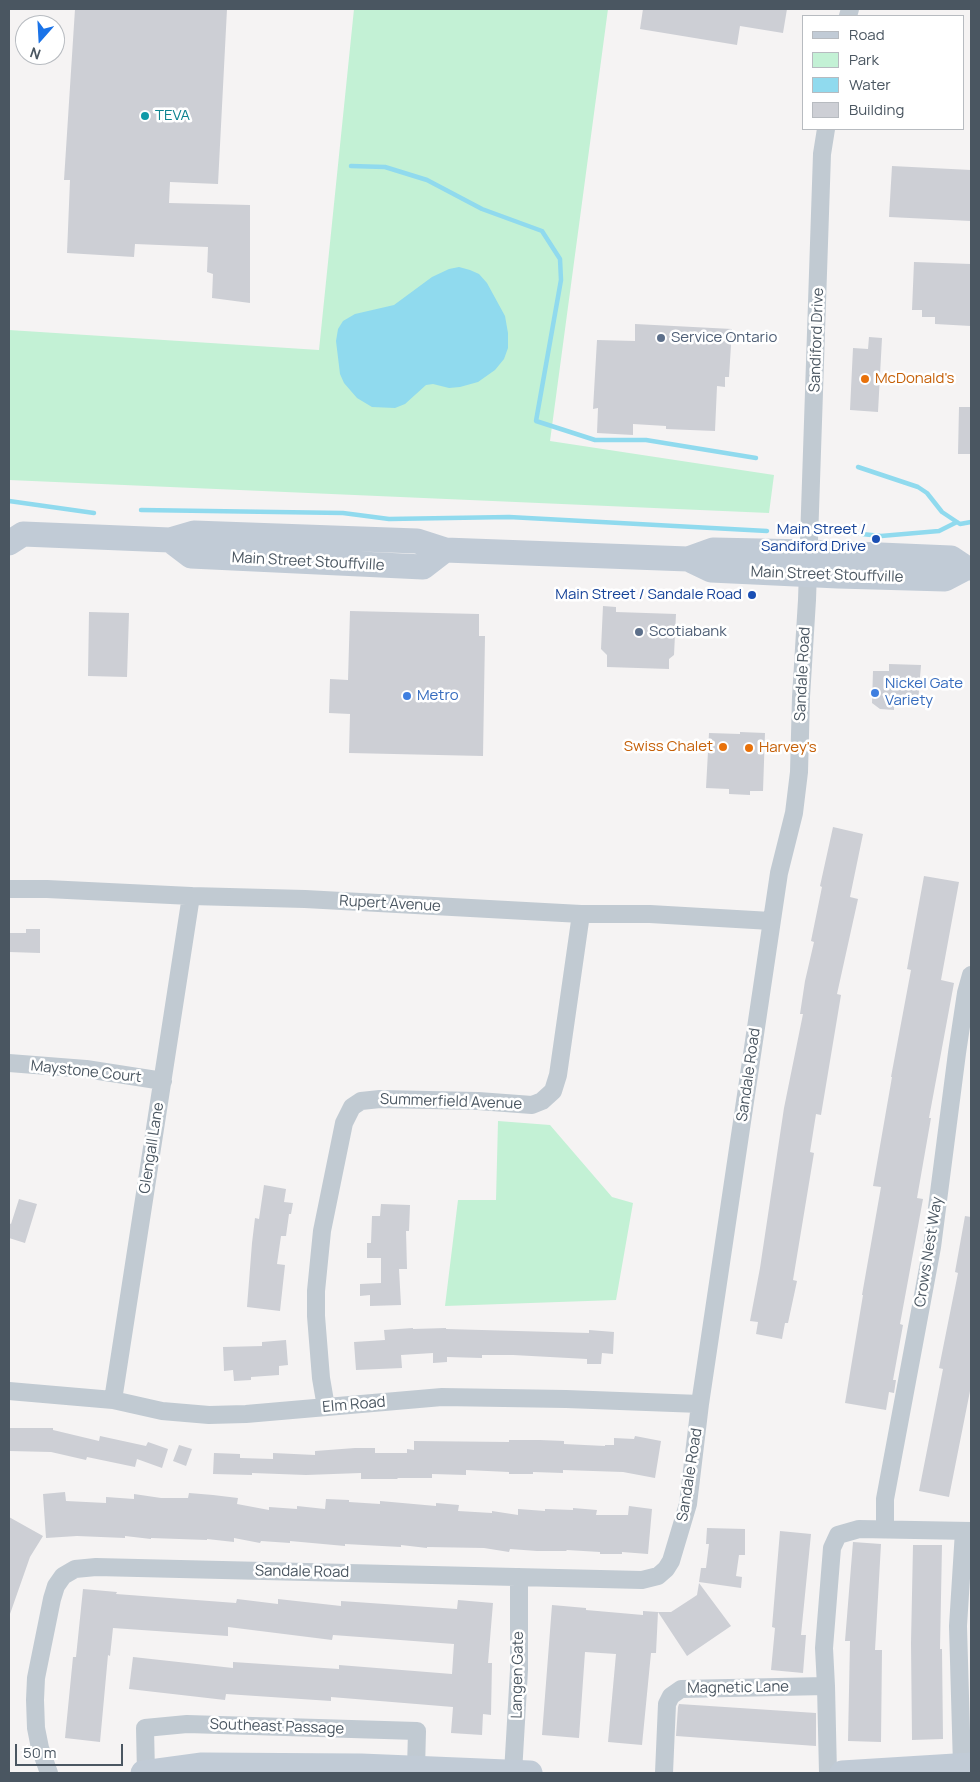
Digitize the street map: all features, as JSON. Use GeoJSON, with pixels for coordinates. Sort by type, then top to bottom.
{"type":"FeatureCollection","features":[{"type":"Feature","properties":{"kind":"main road","name":"Main Street Stouffville"},"geometry":{"type":"LineString","coordinates":[[14,533],[170,540],[194,533],[398,540],[417,541],[445,550],[688,559],[713,550],[808,563],[951,558],[969,568]]}},
{"type":"Feature","properties":{"kind":"main road"},"geometry":{"type":"LineString","coordinates":[[842,1773],[967,1766]]}},
{"type":"Feature","properties":{"kind":"main road"},"geometry":{"type":"LineString","coordinates":[[144,1773],[202,1769],[416,1769],[530,1773]]}},
{"type":"Feature","properties":{"kind":"street","name":"Sandiford Drive"},"geometry":{"type":"LineString","coordinates":[[808,563],[822,154],[826,130]]}},
{"type":"Feature","properties":{"kind":"street","name":"Sandale Road"},"geometry":{"type":"LineString","coordinates":[[49,1773],[40,1748],[36,1728],[36,1678],[56,1586],[60,1578],[70,1571],[79,1568],[642,1580],[652,1579],[664,1571],[674,1552],[687,1510],[700,1404],[771,921],[779,873],[794,812],[799,772],[808,563]]}},
{"type":"Feature","properties":{"kind":"street","name":"Rupert Avenue"},"geometry":{"type":"LineString","coordinates":[[9,889],[304,899],[581,914],[650,914],[771,921]]}},
{"type":"Feature","properties":{"kind":"street","name":"Glengall Lane"},"geometry":{"type":"LineString","coordinates":[[113,1400],[191,896]]}},
{"type":"Feature","properties":{"kind":"street","name":"Summerfield Avenue"},"geometry":{"type":"LineString","coordinates":[[326,1407],[321,1378],[316,1291],[322,1232],[344,1122],[352,1107],[361,1101],[380,1099],[478,1101],[532,1105],[542,1101],[552,1092],[558,1075],[581,914]]}},
{"type":"Feature","properties":{"kind":"street","name":"Crows Nest Way"},"geometry":{"type":"LineString","coordinates":[[885,1529],[885,1499],[932,1247],[957,1053],[966,993],[971,975]]}},
{"type":"Feature","properties":{"kind":"street","name":"Maystone Court"},"geometry":{"type":"LineString","coordinates":[[9,1063],[86,1069],[162,1081]]}},
{"type":"Feature","properties":{"kind":"street","name":"Elm Road"},"geometry":{"type":"LineString","coordinates":[[9,1391],[113,1400],[162,1411],[209,1415],[246,1414],[442,1397],[700,1404]]}},
{"type":"Feature","properties":{"kind":"street"},"geometry":{"type":"LineString","coordinates":[[828,1773],[824,1648],[832,1548],[838,1535],[859,1529],[968,1531],[958,1626],[967,1766]]}},
{"type":"Feature","properties":{"kind":"street","name":"Langen Gate"},"geometry":{"type":"LineString","coordinates":[[513,1773],[520,1670],[519,1577]]}},
{"type":"Feature","properties":{"kind":"street","name":"Magnetic Lane"},"geometry":{"type":"LineString","coordinates":[[664,1773],[667,1704],[671,1696],[681,1689],[826,1686]]}},
{"type":"Feature","properties":{"kind":"street","name":"Southeast Passage"},"geometry":{"type":"LineString","coordinates":[[144,1773],[145,1728],[187,1724],[417,1731],[416,1769]]}},
{"type":"Feature","properties":{"kind":"green space"},"geometry":{"type":"Polygon","coordinates":[[[354,9],[608,9],[550,441],[774,475],[769,513],[9,480],[9,330],[319,350],[354,9]]]}},
{"type":"Feature","properties":{"kind":"green space"},"geometry":{"type":"Polygon","coordinates":[[[498,1121],[550,1125],[612,1197],[633,1203],[616,1300],[445,1306],[458,1200],[496,1200],[498,1121]]]}},
{"type":"Feature","properties":{"kind":"water"},"geometry":{"type":"Polygon","coordinates":[[[459,267],[479,274],[487,283],[505,316],[508,348],[504,359],[495,370],[478,382],[449,388],[433,384],[426,385],[405,404],[395,408],[372,407],[357,398],[344,383],[340,374],[336,341],[338,329],[343,321],[355,314],[394,305],[432,277],[449,269],[459,267]]]}},
{"type":"Feature","properties":{"kind":"building","name":"TEVA"},"geometry":{"type":"Polygon","coordinates":[[[75,9],[227,9],[218,184],[170,182],[169,203],[250,205],[250,303],[212,298],[213,274],[207,272],[208,247],[135,244],[134,257],[67,253],[70,180],[64,180],[75,9]]]}},
{"type":"Feature","properties":{"kind":"building"},"geometry":{"type":"Polygon","coordinates":[[[643,9],[787,9],[783,33],[740,26],[737,45],[640,29],[643,9]]]}},
{"type":"Feature","properties":{"kind":"building"},"geometry":{"type":"Polygon","coordinates":[[[892,166],[971,170],[971,221],[889,217],[892,166]]]}},
{"type":"Feature","properties":{"kind":"building"},"geometry":{"type":"Polygon","coordinates":[[[914,262],[971,264],[971,326],[935,324],[935,317],[922,317],[922,310],[912,310],[914,262]]]}},
{"type":"Feature","properties":{"kind":"building"},"geometry":{"type":"Polygon","coordinates":[[[635,324],[732,329],[729,377],[725,377],[725,387],[717,386],[715,431],[666,429],[666,426],[633,424],[633,435],[597,433],[598,408],[593,409],[597,340],[635,341],[635,324]]]}},
{"type":"Feature","properties":{"kind":"building","name":"McDonald's"},"geometry":{"type":"Polygon","coordinates":[[[869,337],[882,338],[878,412],[850,410],[853,348],[868,349],[869,337]]]}},
{"type":"Feature","properties":{"kind":"building"},"geometry":{"type":"Polygon","coordinates":[[[959,407],[971,407],[971,454],[958,454],[959,407]]]}},
{"type":"Feature","properties":{"kind":"building","name":"Scotiabank"},"geometry":{"type":"Polygon","coordinates":[[[603,606],[616,607],[616,612],[676,614],[674,655],[669,659],[669,669],[607,667],[607,655],[601,649],[603,606]]]}},
{"type":"Feature","properties":{"kind":"building","name":"Metro"},"geometry":{"type":"Polygon","coordinates":[[[350,611],[479,614],[479,636],[485,636],[483,756],[349,753],[350,714],[329,713],[330,679],[348,680],[350,611]]]}},
{"type":"Feature","properties":{"kind":"building"},"geometry":{"type":"Polygon","coordinates":[[[89,612],[129,613],[127,677],[88,676],[89,612]]]}},
{"type":"Feature","properties":{"kind":"building"},"geometry":{"type":"Polygon","coordinates":[[[889,664],[921,665],[918,703],[894,703],[894,710],[880,709],[872,703],[873,671],[889,671],[889,664]]]}},
{"type":"Feature","properties":{"kind":"building"},"geometry":{"type":"Polygon","coordinates":[[[740,732],[765,733],[763,791],[750,791],[750,795],[729,794],[729,789],[706,788],[709,733],[740,734],[740,732]]]}},
{"type":"Feature","properties":{"kind":"building"},"geometry":{"type":"Polygon","coordinates":[[[833,827],[863,834],[850,897],[858,899],[837,994],[841,995],[821,1115],[816,1114],[810,1152],[814,1153],[793,1280],[797,1281],[788,1323],[785,1323],[782,1339],[756,1334],[758,1322],[750,1321],[760,1268],[784,1108],[803,1014],[800,1014],[814,942],[811,941],[822,887],[820,886],[833,827]]]}},
{"type":"Feature","properties":{"kind":"building"},"geometry":{"type":"Polygon","coordinates":[[[924,876],[959,882],[941,980],[954,983],[929,1118],[931,1118],[917,1198],[923,1199],[900,1324],[903,1325],[893,1380],[896,1380],[894,1393],[889,1392],[886,1410],[845,1403],[881,1187],[873,1186],[911,970],[907,969],[924,876]]]}},
{"type":"Feature","properties":{"kind":"building"},"geometry":{"type":"Polygon","coordinates":[[[26,929],[40,929],[40,953],[9,952],[9,933],[26,933],[26,929]]]}},
{"type":"Feature","properties":{"kind":"building"},"geometry":{"type":"Polygon","coordinates":[[[264,1185],[286,1189],[284,1202],[293,1203],[291,1214],[289,1214],[286,1236],[281,1236],[277,1264],[285,1265],[280,1311],[247,1307],[255,1218],[259,1219],[264,1185]]]}},
{"type":"Feature","properties":{"kind":"building"},"geometry":{"type":"Polygon","coordinates":[[[19,1199],[37,1204],[25,1243],[9,1238],[9,1223],[11,1224],[19,1199]]]}},
{"type":"Feature","properties":{"kind":"building"},"geometry":{"type":"Polygon","coordinates":[[[381,1204],[410,1205],[409,1231],[406,1231],[407,1269],[399,1269],[401,1305],[370,1306],[370,1295],[360,1296],[360,1284],[381,1283],[381,1258],[367,1258],[367,1243],[371,1243],[372,1216],[380,1216],[381,1204]]]}},
{"type":"Feature","properties":{"kind":"building"},"geometry":{"type":"Polygon","coordinates":[[[965,1216],[971,1217],[971,1386],[949,1497],[919,1491],[943,1369],[939,1368],[958,1273],[955,1272],[965,1216]]]}},
{"type":"Feature","properties":{"kind":"building"},"geometry":{"type":"Polygon","coordinates":[[[413,1328],[589,1333],[589,1330],[614,1332],[613,1354],[602,1353],[601,1364],[587,1364],[587,1359],[513,1355],[482,1355],[482,1358],[447,1357],[447,1362],[433,1363],[433,1353],[401,1355],[402,1368],[356,1370],[354,1342],[385,1340],[384,1330],[413,1328]]]}},
{"type":"Feature","properties":{"kind":"building"},"geometry":{"type":"Polygon","coordinates":[[[286,1340],[288,1365],[279,1366],[279,1375],[251,1377],[251,1380],[234,1381],[233,1370],[224,1371],[223,1347],[262,1346],[262,1342],[286,1340]]]}},
{"type":"Feature","properties":{"kind":"building"},"geometry":{"type":"Polygon","coordinates":[[[9,1428],[53,1428],[53,1430],[99,1441],[100,1436],[146,1446],[148,1442],[168,1449],[162,1468],[137,1459],[135,1467],[87,1457],[86,1460],[51,1452],[9,1451],[9,1428]]]}},
{"type":"Feature","properties":{"kind":"building"},"geometry":{"type":"Polygon","coordinates":[[[635,1436],[661,1441],[655,1478],[623,1472],[563,1470],[563,1473],[533,1472],[533,1474],[509,1474],[509,1472],[466,1470],[466,1475],[432,1474],[432,1478],[397,1479],[361,1479],[361,1473],[306,1475],[213,1474],[214,1453],[240,1454],[240,1458],[273,1459],[273,1453],[315,1455],[315,1451],[355,1448],[375,1448],[375,1453],[407,1453],[407,1449],[414,1450],[414,1441],[509,1442],[509,1440],[540,1440],[564,1441],[564,1444],[605,1446],[614,1445],[614,1438],[634,1439],[635,1436]]]}},
{"type":"Feature","properties":{"kind":"building"},"geometry":{"type":"Polygon","coordinates":[[[179,1445],[192,1449],[186,1466],[173,1461],[179,1445]]]}},
{"type":"Feature","properties":{"kind":"building"},"geometry":{"type":"Polygon","coordinates":[[[65,1492],[66,1501],[106,1503],[106,1497],[134,1499],[134,1494],[161,1498],[188,1498],[189,1493],[213,1495],[238,1498],[237,1504],[269,1510],[269,1507],[297,1509],[297,1506],[325,1509],[326,1499],[380,1504],[380,1501],[436,1506],[436,1503],[459,1505],[458,1511],[492,1513],[492,1511],[518,1515],[518,1509],[545,1511],[545,1509],[573,1510],[573,1508],[597,1510],[596,1515],[628,1515],[629,1506],[652,1509],[648,1554],[622,1552],[622,1554],[600,1554],[600,1552],[567,1550],[537,1551],[510,1549],[509,1552],[484,1548],[427,1548],[401,1545],[401,1547],[345,1544],[345,1546],[290,1541],[290,1543],[261,1541],[260,1543],[234,1538],[234,1542],[207,1539],[151,1539],[125,1536],[125,1538],[77,1536],[46,1538],[43,1494],[65,1492]]]}},
{"type":"Feature","properties":{"kind":"building"},"geometry":{"type":"Polygon","coordinates":[[[9,1517],[43,1536],[30,1557],[10,1614],[9,1614],[9,1517]]]}},
{"type":"Feature","properties":{"kind":"building"},"geometry":{"type":"Polygon","coordinates":[[[707,1528],[745,1529],[745,1555],[739,1555],[736,1576],[742,1577],[741,1588],[699,1582],[701,1568],[706,1568],[709,1544],[706,1544],[707,1528]]]}},
{"type":"Feature","properties":{"kind":"building"},"geometry":{"type":"Polygon","coordinates":[[[780,1531],[811,1534],[801,1635],[806,1635],[803,1673],[771,1670],[775,1628],[772,1627],[780,1531]]]}},
{"type":"Feature","properties":{"kind":"building"},"geometry":{"type":"Polygon","coordinates":[[[853,1542],[881,1544],[875,1650],[882,1650],[881,1742],[848,1741],[850,1641],[845,1641],[853,1542]]]}},
{"type":"Feature","properties":{"kind":"building"},"geometry":{"type":"Polygon","coordinates":[[[913,1545],[942,1545],[940,1649],[942,1649],[943,1739],[912,1740],[913,1545]]]}},
{"type":"Feature","properties":{"kind":"building"},"geometry":{"type":"Polygon","coordinates":[[[699,1583],[731,1626],[687,1656],[658,1612],[671,1612],[697,1595],[699,1583]]]}},
{"type":"Feature","properties":{"kind":"building"},"geometry":{"type":"Polygon","coordinates":[[[83,1589],[117,1592],[116,1594],[236,1603],[237,1599],[278,1604],[278,1599],[341,1606],[341,1601],[457,1609],[458,1600],[493,1603],[488,1663],[492,1663],[491,1715],[483,1714],[482,1735],[451,1733],[453,1707],[331,1697],[331,1701],[226,1694],[225,1700],[129,1689],[133,1657],[233,1668],[233,1662],[339,1669],[339,1665],[452,1674],[454,1644],[333,1635],[332,1640],[228,1627],[228,1636],[113,1628],[110,1656],[108,1655],[100,1742],[65,1738],[73,1657],[76,1657],[83,1589]]]}},
{"type":"Feature","properties":{"kind":"building"},"geometry":{"type":"Polygon","coordinates":[[[552,1605],[643,1615],[643,1611],[658,1612],[656,1653],[651,1653],[642,1745],[608,1742],[616,1654],[585,1652],[579,1738],[542,1735],[552,1605]]]}},
{"type":"Feature","properties":{"kind":"building"},"geometry":{"type":"Polygon","coordinates":[[[679,1704],[816,1713],[816,1746],[676,1736],[679,1704]]]}},
{"type":"Feature","properties":{"kind":"waterway"},"geometry":{"type":"LineString","coordinates":[[351,166],[385,167],[427,180],[482,209],[542,231],[560,259],[561,280],[536,421],[595,440],[646,440],[756,458]]}},
{"type":"Feature","properties":{"kind":"waterway"},"geometry":{"type":"LineString","coordinates":[[858,467],[918,487],[927,493],[942,512],[960,524],[971,522]]}},
{"type":"Feature","properties":{"kind":"waterway"},"geometry":{"type":"LineString","coordinates":[[9,501],[94,513]]}},
{"type":"Feature","properties":{"kind":"waterway"},"geometry":{"type":"LineString","coordinates":[[141,510],[343,513],[389,519],[509,517],[767,531]]}},
{"type":"Feature","properties":{"kind":"waterway"},"geometry":{"type":"LineString","coordinates":[[852,533],[881,536],[939,531],[957,522]]}},
{"type":"Feature","properties":{"kind":"place","name":"TEVA"},"geometry":{"type":"Point","coordinates":[145,116]}},
{"type":"Feature","properties":{"kind":"place","name":"Service Ontario"},"geometry":{"type":"Point","coordinates":[661,338]}},
{"type":"Feature","properties":{"kind":"place","name":"McDonald's"},"geometry":{"type":"Point","coordinates":[865,379]}},
{"type":"Feature","properties":{"kind":"place","name":"Main Street / Sandiford Drive"},"geometry":{"type":"Point","coordinates":[876,539]}},
{"type":"Feature","properties":{"kind":"place","name":"Main Street / Sandale Road"},"geometry":{"type":"Point","coordinates":[752,595]}},
{"type":"Feature","properties":{"kind":"place","name":"Scotiabank"},"geometry":{"type":"Point","coordinates":[639,632]}},
{"type":"Feature","properties":{"kind":"place","name":"Nickel Gate Variety"},"geometry":{"type":"Point","coordinates":[875,693]}},
{"type":"Feature","properties":{"kind":"place","name":"Metro"},"geometry":{"type":"Point","coordinates":[407,696]}},
{"type":"Feature","properties":{"kind":"place","name":"Swiss Chalet"},"geometry":{"type":"Point","coordinates":[723,747]}},
{"type":"Feature","properties":{"kind":"place","name":"Harvey's"},"geometry":{"type":"Point","coordinates":[749,748]}}]}
